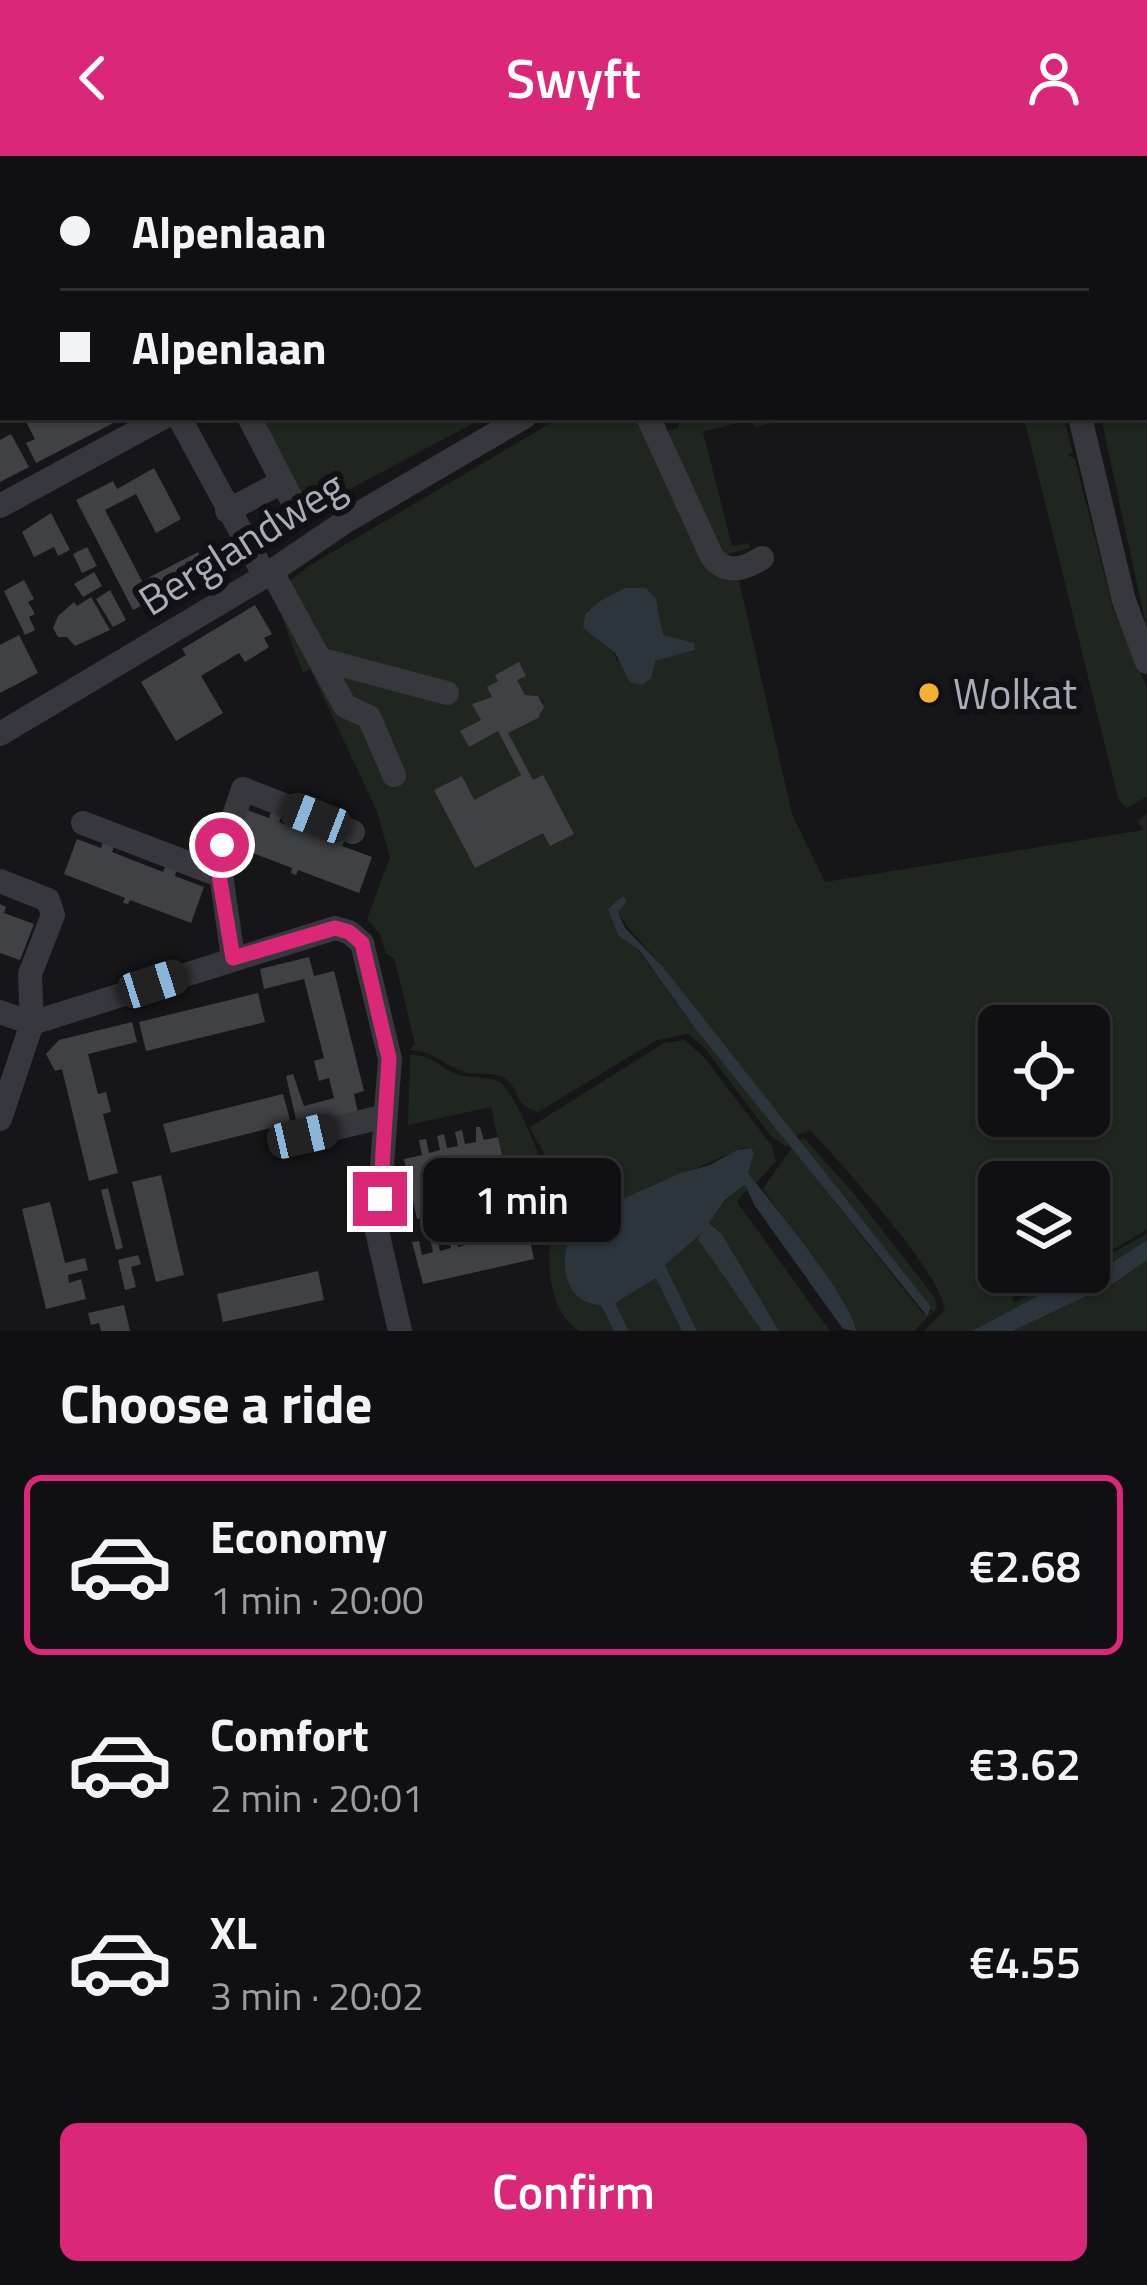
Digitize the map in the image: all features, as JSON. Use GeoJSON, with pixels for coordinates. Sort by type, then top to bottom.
{"type":"FeatureCollection","features":[{"type":"Feature","properties":{"kind":"street"},"geometry":{"type":"LineString","coordinates":[[0,506],[158,420]]}},
{"type":"Feature","properties":{"kind":"street"},"geometry":{"type":"LineString","coordinates":[[180,420],[226,511],[345,706],[369,717],[394,775]]}},
{"type":"Feature","properties":{"kind":"street"},"geometry":{"type":"LineString","coordinates":[[251,420],[295,506]]}},
{"type":"Feature","properties":{"kind":"street","name":"Berglandweg"},"geometry":{"type":"LineString","coordinates":[[0,734],[519,420]]}},
{"type":"Feature","properties":{"kind":"street"},"geometry":{"type":"LineString","coordinates":[[649,420],[712,557],[722,567],[739,569],[762,558]]}},
{"type":"Feature","properties":{"kind":"street"},"geometry":{"type":"LineString","coordinates":[[1081,420],[1124,601],[1147,662]]}},
{"type":"Feature","properties":{"kind":"street"},"geometry":{"type":"LineString","coordinates":[[226,511],[282,482]]}},
{"type":"Feature","properties":{"kind":"street"},"geometry":{"type":"LineString","coordinates":[[320,659],[447,693]]}},
{"type":"Feature","properties":{"kind":"street"},"geometry":{"type":"LineString","coordinates":[[233,958],[219,875],[222,845],[243,789],[353,832]]}},
{"type":"Feature","properties":{"kind":"street"},"geometry":{"type":"LineString","coordinates":[[83,823],[219,875]]}},
{"type":"Feature","properties":{"kind":"street"},"geometry":{"type":"LineString","coordinates":[[0,881],[47,899],[53,909],[29,974],[32,1023],[0,1119]]}},
{"type":"Feature","properties":{"kind":"street"},"geometry":{"type":"LineString","coordinates":[[0,1012],[32,1023],[335,928],[349,932],[362,943],[389,1058],[377,1231],[400,1331]]}},
{"type":"Feature","properties":{"kind":"street"},"geometry":{"type":"LineString","coordinates":[[303,1136],[386,1116]]}},
{"type":"Feature","properties":{"kind":"shaded area"},"geometry":{"type":"Polygon","coordinates":[[[259,420],[479,420],[309,511],[259,420]]]}},
{"type":"Feature","properties":{"kind":"shaded area"},"geometry":{"type":"Polygon","coordinates":[[[556,420],[642,420],[712,573],[754,572],[755,576],[739,580],[792,814],[825,882],[1143,830],[1138,821],[1147,813],[1147,1230],[1110,1251],[1110,1161],[978,1161],[978,1293],[1022,1293],[1011,1298],[1014,1303],[1043,1293],[972,1331],[924,1331],[945,1310],[926,1269],[810,1130],[796,1136],[712,1033],[623,920],[618,912],[627,901],[608,909],[694,1027],[789,1143],[787,1147],[772,1137],[703,1046],[688,1034],[657,1040],[538,1112],[524,1105],[500,1076],[465,1072],[409,1050],[415,1044],[394,958],[386,954],[380,934],[367,919],[390,857],[376,809],[310,669],[303,673],[273,594],[309,566],[556,420]],[[626,588],[585,614],[583,628],[608,646],[617,661],[651,670],[655,661],[695,650],[693,643],[663,635],[658,608],[626,588]],[[517,680],[487,687],[492,697],[473,704],[481,720],[461,731],[469,746],[505,728],[509,733],[542,713],[543,701],[525,695],[517,680]]]}},
{"type":"Feature","properties":{"kind":"shaded area"},"geometry":{"type":"Polygon","coordinates":[[[655,420],[665,420],[667,431],[679,428],[678,420],[748,420],[703,432],[732,546],[748,543],[750,548],[721,556],[655,420]]]}},
{"type":"Feature","properties":{"kind":"shaded area"},"geometry":{"type":"Polygon","coordinates":[[[752,420],[770,420],[771,423],[755,428],[752,420]]]}},
{"type":"Feature","properties":{"kind":"shaded area"},"geometry":{"type":"Polygon","coordinates":[[[1025,420],[1064,420],[1073,452],[1068,455],[1075,459],[1113,609],[1147,688],[1147,797],[1126,808],[1118,798],[1025,420]]]}},
{"type":"Feature","properties":{"kind":"shaded area"},"geometry":{"type":"Polygon","coordinates":[[[1102,420],[1147,420],[1147,630],[1102,420]]]}},
{"type":"Feature","properties":{"kind":"shaded area"},"geometry":{"type":"Polygon","coordinates":[[[625,588],[646,588],[656,599],[663,635],[694,643],[695,650],[655,661],[651,678],[642,685],[630,682],[615,653],[583,628],[585,614],[625,588]]]}},
{"type":"Feature","properties":{"kind":"shaded area"},"geometry":{"type":"Polygon","coordinates":[[[623,896],[627,901],[618,912],[625,928],[663,967],[931,1307],[927,1316],[694,1027],[639,950],[618,935],[608,909],[623,896]]]}},
{"type":"Feature","properties":{"kind":"shaded area"},"geometry":{"type":"Polygon","coordinates":[[[684,1040],[703,1056],[772,1146],[776,1161],[756,1183],[748,1173],[751,1148],[743,1148],[584,1216],[566,1256],[568,1281],[585,1299],[601,1304],[614,1331],[579,1331],[565,1318],[551,1284],[555,1181],[530,1127],[664,1043],[684,1040]]]}},
{"type":"Feature","properties":{"kind":"shaded area"},"geometry":{"type":"Polygon","coordinates":[[[410,1055],[505,1087],[528,1130],[550,1190],[533,1198],[534,1187],[510,1192],[512,1203],[475,1211],[473,1201],[509,1192],[491,1107],[408,1125],[410,1055]]]}},
{"type":"Feature","properties":{"kind":"shaded area"},"geometry":{"type":"Polygon","coordinates":[[[804,1138],[935,1298],[937,1308],[914,1331],[856,1331],[831,1282],[763,1188],[792,1148],[924,1315],[932,1311],[799,1140],[804,1138]]]}},
{"type":"Feature","properties":{"kind":"shaded area"},"geometry":{"type":"Polygon","coordinates":[[[751,1148],[748,1173],[827,1276],[856,1331],[843,1329],[745,1185],[725,1200],[709,1223],[722,1234],[779,1331],[762,1331],[698,1239],[702,1233],[665,1265],[697,1331],[682,1331],[656,1278],[615,1303],[629,1331],[614,1331],[601,1305],[575,1294],[568,1282],[565,1254],[584,1216],[751,1148]]]}},
{"type":"Feature","properties":{"kind":"shaded area"},"geometry":{"type":"Polygon","coordinates":[[[745,1185],[737,1202],[830,1331],[779,1331],[722,1234],[709,1222],[745,1185]]]}},
{"type":"Feature","properties":{"kind":"shaded area"},"geometry":{"type":"Polygon","coordinates":[[[702,1233],[702,1240],[762,1331],[697,1331],[665,1265],[702,1233]]]}},
{"type":"Feature","properties":{"kind":"shaded area"},"geometry":{"type":"Polygon","coordinates":[[[1147,1233],[1147,1240],[1110,1264],[1110,1255],[1147,1233]]]}},
{"type":"Feature","properties":{"kind":"shaded area"},"geometry":{"type":"Polygon","coordinates":[[[1147,1240],[1147,1260],[1110,1285],[1110,1264],[1147,1240]]]}},
{"type":"Feature","properties":{"kind":"shaded area"},"geometry":{"type":"Polygon","coordinates":[[[1147,1260],[1147,1331],[1013,1331],[1093,1293],[1110,1293],[1110,1285],[1147,1260]]]}},
{"type":"Feature","properties":{"kind":"shaded area"},"geometry":{"type":"Polygon","coordinates":[[[656,1278],[682,1331],[629,1331],[614,1302],[656,1278]]]}},
{"type":"Feature","properties":{"kind":"shaded area"},"geometry":{"type":"Polygon","coordinates":[[[1043,1293],[1093,1293],[1013,1331],[972,1331],[1043,1293]]]}},
{"type":"Feature","properties":{"kind":"building"},"geometry":{"type":"Polygon","coordinates":[[[25,420],[119,420],[36,463],[26,443],[35,439],[25,420]]]}},
{"type":"Feature","properties":{"kind":"building"},"geometry":{"type":"Polygon","coordinates":[[[11,434],[29,467],[0,482],[0,440],[11,434]]]}},
{"type":"Feature","properties":{"kind":"building"},"geometry":{"type":"Polygon","coordinates":[[[154,468],[181,519],[156,533],[136,494],[105,510],[142,581],[198,552],[208,571],[133,610],[76,500],[113,481],[117,489],[154,468]]]}},
{"type":"Feature","properties":{"kind":"building"},"geometry":{"type":"Polygon","coordinates":[[[51,513],[70,550],[58,556],[54,547],[34,557],[22,532],[51,513]]]}},
{"type":"Feature","properties":{"kind":"building"},"geometry":{"type":"Polygon","coordinates":[[[87,547],[97,566],[82,573],[73,554],[87,547]]]}},
{"type":"Feature","properties":{"kind":"building"},"geometry":{"type":"Polygon","coordinates":[[[94,572],[102,586],[83,597],[74,584],[94,572]]]}},
{"type":"Feature","properties":{"kind":"building"},"geometry":{"type":"Polygon","coordinates":[[[24,580],[34,599],[28,602],[35,614],[29,617],[35,630],[25,635],[4,591],[24,580]]]}},
{"type":"Feature","properties":{"kind":"building"},"geometry":{"type":"Polygon","coordinates":[[[110,590],[126,620],[113,627],[96,599],[110,590]]]}},
{"type":"Feature","properties":{"kind":"building"},"geometry":{"type":"Polygon","coordinates":[[[91,597],[110,630],[75,646],[67,637],[58,637],[53,628],[58,616],[74,602],[77,606],[91,597]]]}},
{"type":"Feature","properties":{"kind":"building"},"geometry":{"type":"Polygon","coordinates":[[[255,605],[272,634],[264,638],[269,647],[245,662],[239,653],[201,676],[223,713],[176,741],[141,682],[186,655],[182,649],[255,605]]]}},
{"type":"Feature","properties":{"kind":"building"},"geometry":{"type":"Polygon","coordinates":[[[19,635],[38,673],[0,693],[0,645],[19,635]]]}},
{"type":"Feature","properties":{"kind":"building"},"geometry":{"type":"Polygon","coordinates":[[[519,662],[526,676],[517,680],[525,695],[538,696],[544,707],[538,718],[508,733],[533,780],[543,775],[574,834],[550,846],[543,833],[475,868],[434,790],[462,776],[474,800],[521,775],[498,731],[469,747],[460,731],[481,720],[472,704],[492,697],[487,687],[498,681],[495,675],[519,662]]]}},
{"type":"Feature","properties":{"kind":"building"},"geometry":{"type":"Polygon","coordinates":[[[245,809],[269,818],[271,812],[282,816],[279,822],[331,842],[334,835],[345,840],[342,846],[372,857],[359,893],[298,870],[296,875],[292,868],[232,845],[245,809]]]}},
{"type":"Feature","properties":{"kind":"building"},"geometry":{"type":"Polygon","coordinates":[[[77,839],[101,848],[103,841],[114,846],[112,852],[163,872],[166,865],[177,869],[175,876],[204,887],[191,923],[130,900],[123,903],[125,898],[64,874],[77,839]]]}},
{"type":"Feature","properties":{"kind":"building"},"geometry":{"type":"Polygon","coordinates":[[[0,904],[6,907],[4,913],[34,924],[20,960],[0,953],[0,904]]]}},
{"type":"Feature","properties":{"kind":"building"},"geometry":{"type":"Polygon","coordinates":[[[309,957],[314,976],[334,971],[364,1091],[354,1094],[358,1113],[298,1128],[286,1076],[293,1074],[304,1106],[334,1098],[329,1078],[319,1081],[314,1061],[324,1058],[304,979],[264,989],[260,969],[309,957]]]}},
{"type":"Feature","properties":{"kind":"building"},"geometry":{"type":"Polygon","coordinates":[[[258,993],[265,1022],[146,1051],[139,1022],[258,993]]]}},
{"type":"Feature","properties":{"kind":"building"},"geometry":{"type":"Polygon","coordinates":[[[132,1022],[137,1042],[88,1054],[98,1094],[106,1092],[111,1112],[103,1114],[118,1173],[89,1181],[62,1069],[55,1071],[46,1054],[59,1040],[132,1022]]]}},
{"type":"Feature","properties":{"kind":"building"},"geometry":{"type":"Polygon","coordinates":[[[283,1094],[291,1123],[171,1153],[163,1124],[283,1094]]]}},
{"type":"Feature","properties":{"kind":"building"},"geometry":{"type":"Polygon","coordinates":[[[476,1127],[484,1140],[498,1137],[504,1165],[429,1181],[437,1214],[417,1219],[404,1159],[422,1155],[419,1140],[426,1139],[429,1153],[440,1150],[437,1136],[444,1134],[447,1148],[458,1146],[455,1132],[462,1130],[465,1144],[476,1142],[476,1127]]]}},
{"type":"Feature","properties":{"kind":"building"},"geometry":{"type":"Polygon","coordinates":[[[161,1175],[184,1275],[156,1282],[132,1182],[161,1175]]]}},
{"type":"Feature","properties":{"kind":"building"},"geometry":{"type":"Polygon","coordinates":[[[108,1188],[123,1248],[116,1250],[101,1190],[108,1188]]]}},
{"type":"Feature","properties":{"kind":"building"},"geometry":{"type":"Polygon","coordinates":[[[50,1202],[65,1263],[85,1258],[88,1270],[68,1275],[69,1283],[81,1279],[86,1299],[46,1309],[22,1209],[50,1202]]]}},
{"type":"Feature","properties":{"kind":"building"},"geometry":{"type":"Polygon","coordinates":[[[510,1221],[513,1235],[528,1231],[534,1259],[423,1284],[412,1242],[419,1241],[422,1255],[433,1252],[430,1238],[437,1237],[440,1251],[451,1248],[448,1234],[455,1233],[458,1247],[470,1244],[469,1230],[474,1229],[476,1243],[488,1240],[488,1225],[495,1239],[506,1236],[503,1222],[510,1221]]]}},
{"type":"Feature","properties":{"kind":"building"},"geometry":{"type":"Polygon","coordinates":[[[138,1255],[141,1264],[131,1267],[136,1287],[125,1290],[118,1260],[138,1255]]]}},
{"type":"Feature","properties":{"kind":"building"},"geometry":{"type":"Polygon","coordinates":[[[318,1271],[324,1300],[223,1322],[217,1294],[318,1271]]]}},
{"type":"Feature","properties":{"kind":"building"},"geometry":{"type":"Polygon","coordinates":[[[124,1305],[130,1331],[101,1331],[99,1323],[91,1325],[88,1313],[124,1305]]]}},
{"type":"Feature","properties":{"kind":"place","name":"Wolkat"},"geometry":{"type":"Point","coordinates":[929,693]}},
{"type":"Feature","properties":{"kind":"route"},"geometry":{"type":"LineString","coordinates":[[222,845],[219,875],[233,958],[335,928],[362,943],[389,1058],[380,1199]]}}]}
